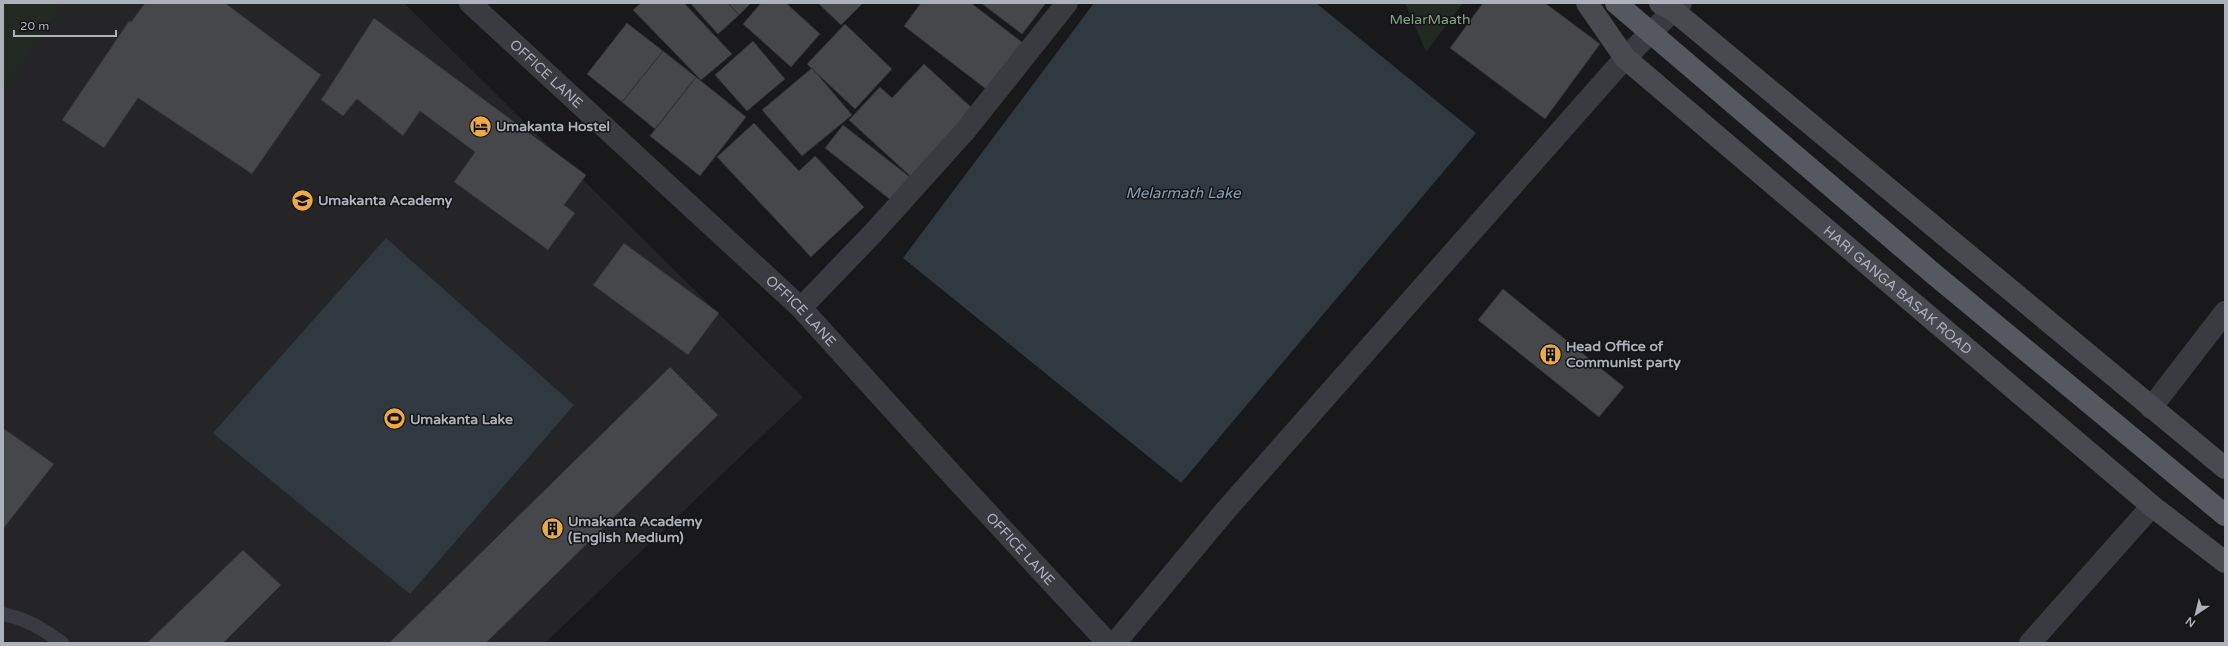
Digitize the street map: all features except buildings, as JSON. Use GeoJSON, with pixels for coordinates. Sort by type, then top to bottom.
{"type":"FeatureCollection","features":[{"type":"Feature","properties":{"kind":"main road","name":"HARI GANGA BASAK ROAD"},"geometry":{"type":"LineString","coordinates":[[1587,3],[1625,58],[2152,506],[2225,562]]}},
{"type":"Feature","properties":{"kind":"main road"},"geometry":{"type":"LineString","coordinates":[[1616,3],[1935,275],[2225,515]]}},
{"type":"Feature","properties":{"kind":"main road"},"geometry":{"type":"LineString","coordinates":[[1672,5],[2151,408],[2225,468]]}},
{"type":"Feature","properties":{"kind":"street","name":"OFFICE LANE"},"geometry":{"type":"LineString","coordinates":[[470,3],[801,308],[961,485],[1108,643]]}},
{"type":"Feature","properties":{"kind":"street"},"geometry":{"type":"LineString","coordinates":[[801,308],[875,231],[965,131],[1067,3]]}},
{"type":"Feature","properties":{"kind":"street"},"geometry":{"type":"LineString","coordinates":[[1115,643],[1226,510],[1625,58],[1650,33],[1672,5]]}},
{"type":"Feature","properties":{"kind":"street"},"geometry":{"type":"LineString","coordinates":[[2151,408],[2225,312]]}},
{"type":"Feature","properties":{"kind":"street"},"geometry":{"type":"LineString","coordinates":[[2030,643],[2152,506]]}},
{"type":"Feature","properties":{"kind":"lane"},"geometry":{"type":"LineString","coordinates":[[3,614],[20,618],[40,626],[62,643]]}},
{"type":"Feature","properties":{"kind":"shaded area","name":"Umakanta Academy"},"geometry":{"type":"Polygon","coordinates":[[[3,3],[404,3],[803,397],[545,643],[3,643],[3,3]]]}},
{"type":"Feature","properties":{"kind":"green space"},"geometry":{"type":"Polygon","coordinates":[[[3,3],[65,3],[3,91],[3,3]]]}},
{"type":"Feature","properties":{"kind":"green space","name":"MelarMaath"},"geometry":{"type":"Polygon","coordinates":[[[1405,3],[1463,3],[1426,52],[1405,3]]]}},
{"type":"Feature","properties":{"kind":"water","name":"Melarmath Lake"},"geometry":{"type":"Polygon","coordinates":[[[1094,3],[1316,3],[1476,133],[1181,483],[903,258],[1094,3]]]}},
{"type":"Feature","properties":{"kind":"water","name":"Umakanta Lake"},"geometry":{"type":"Polygon","coordinates":[[[386,238],[574,405],[410,594],[213,433],[386,238]]]}},
{"type":"Feature","properties":{"kind":"place","name":"Umakanta Hostel"},"geometry":{"type":"Point","coordinates":[480,126]}},
{"type":"Feature","properties":{"kind":"place","name":"Umakanta Academy"},"geometry":{"type":"Point","coordinates":[303,200]}},
{"type":"Feature","properties":{"kind":"place","name":"Head Office of Communist party"},"geometry":{"type":"Point","coordinates":[1551,354]}},
{"type":"Feature","properties":{"kind":"place","name":"Umakanta Lake"},"geometry":{"type":"Point","coordinates":[394,419]}},
{"type":"Feature","properties":{"kind":"place","name":"Umakanta Academy (English Medium)"},"geometry":{"type":"Point","coordinates":[553,529]}}]}
